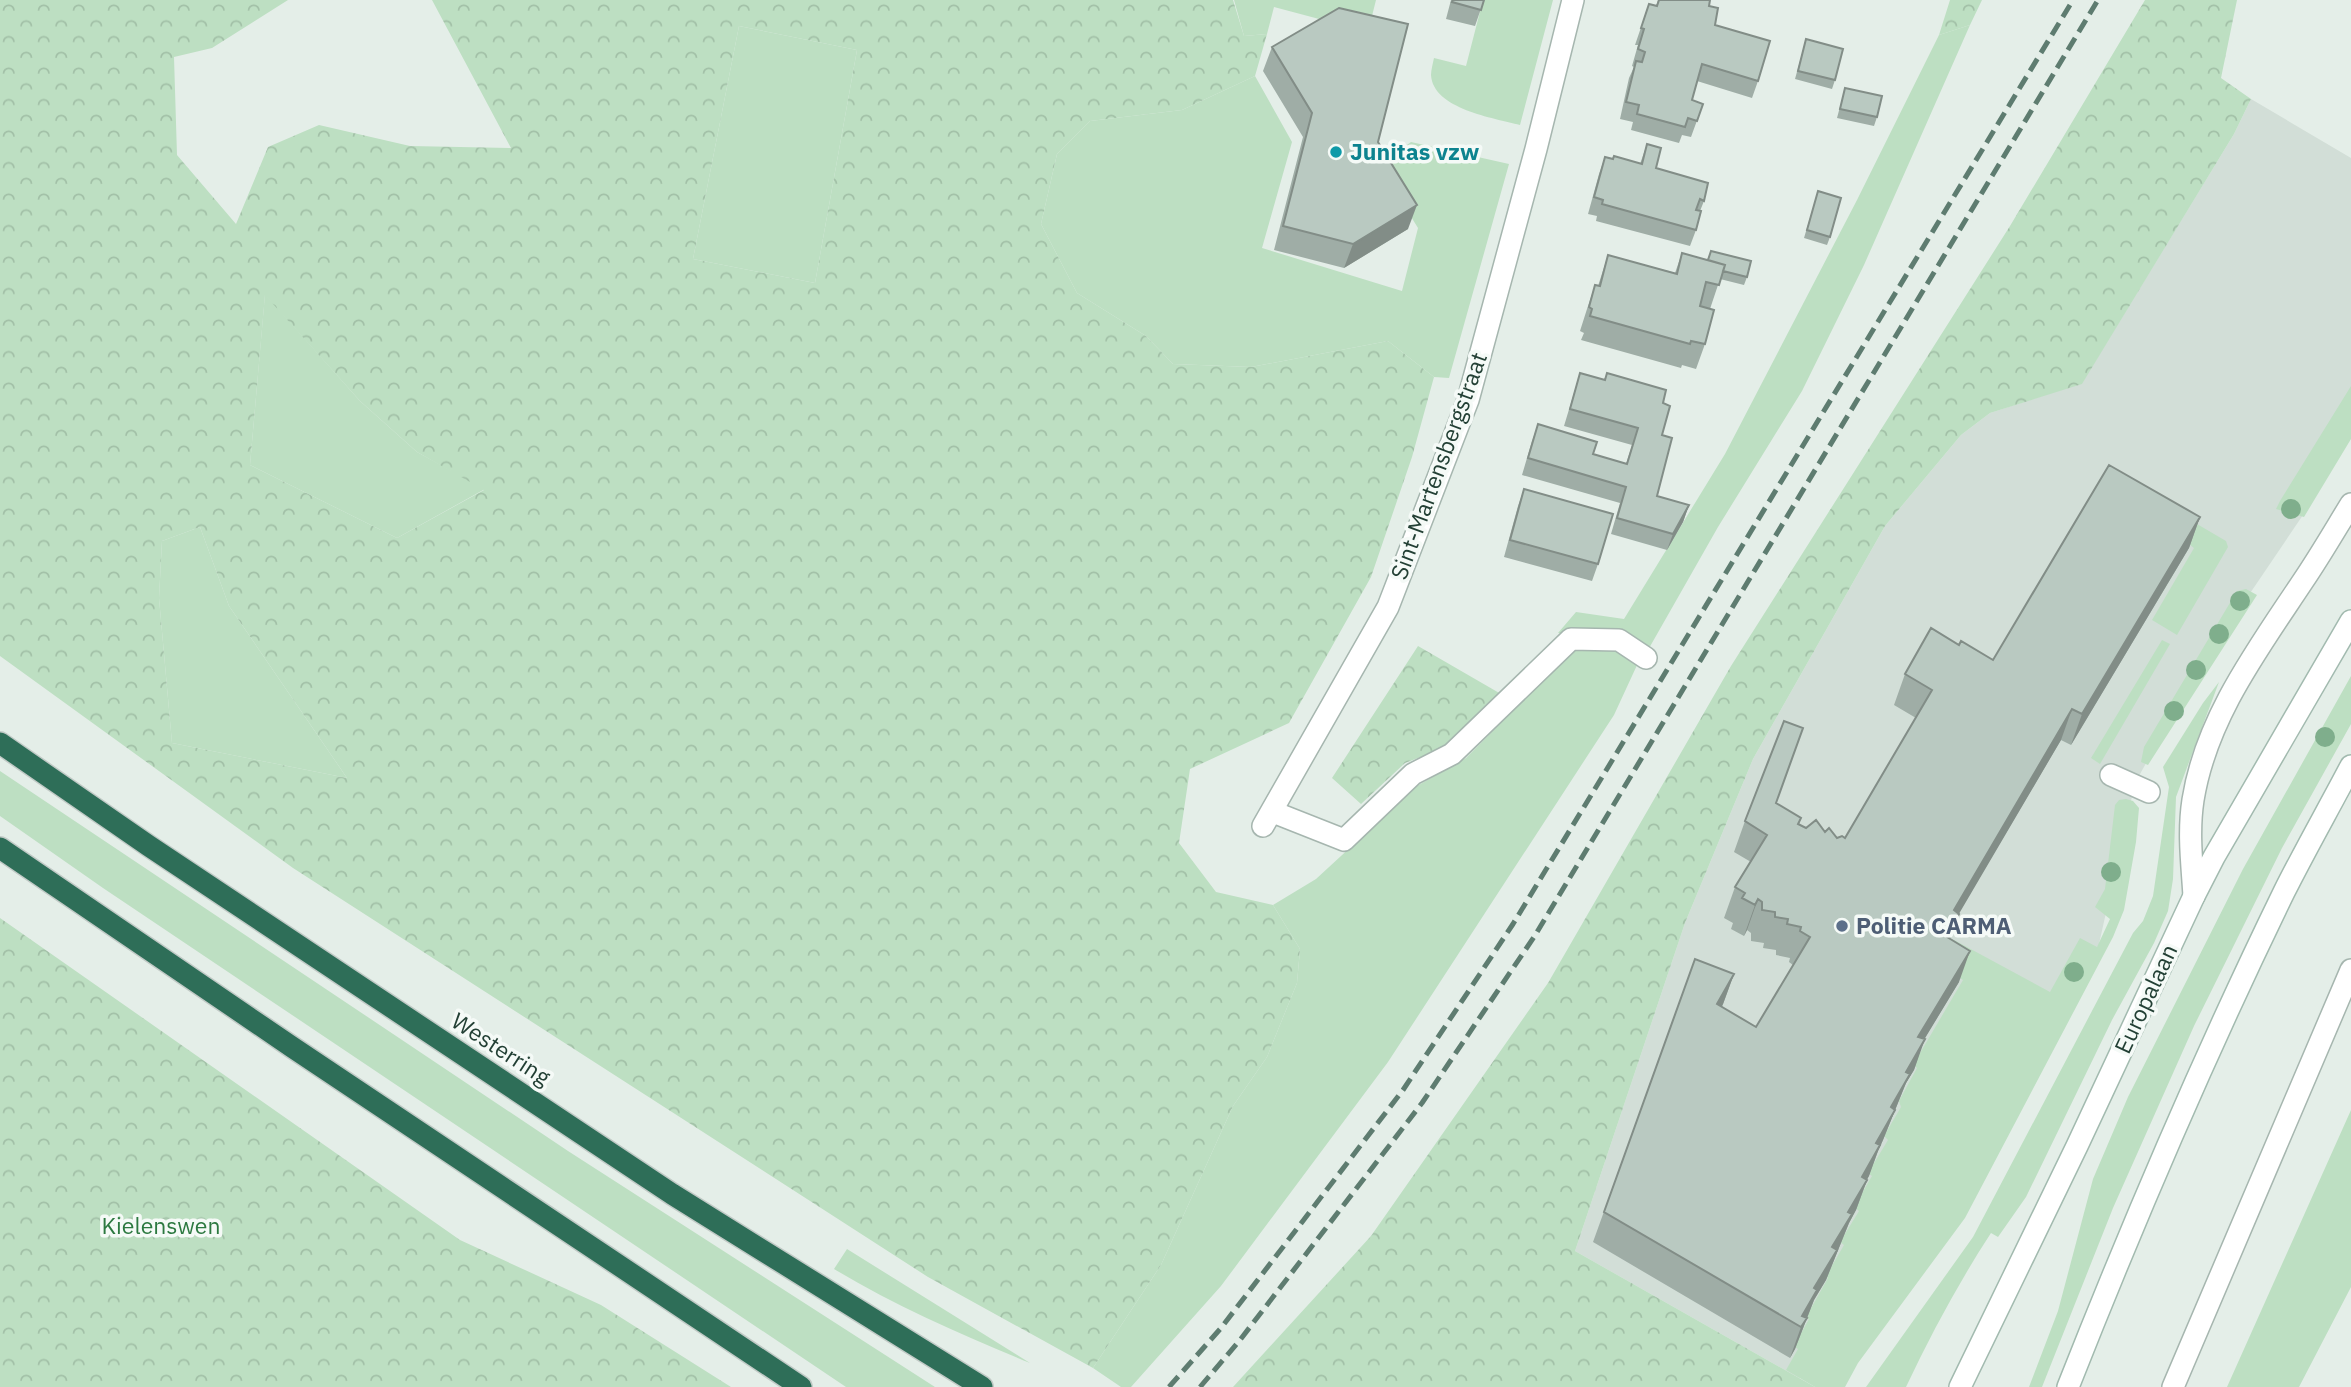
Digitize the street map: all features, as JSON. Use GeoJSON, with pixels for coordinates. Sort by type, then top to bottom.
{"type":"FeatureCollection","features":[{"type":"Feature","properties":{"kind":"highway","name":"Westerring"},"geometry":{"type":"LineString","coordinates":[[0,743],[193,876],[661,1186],[982,1387]]}},
{"type":"Feature","properties":{"kind":"highway"},"geometry":{"type":"LineString","coordinates":[[0,848],[801,1387]]}},
{"type":"Feature","properties":{"kind":"main road","name":"Sint-Martensbergstraat"},"geometry":{"type":"LineString","coordinates":[[1573,0],[1468,400],[1388,607],[1268,819],[1344,840],[1413,774],[1452,754],[1570,639],[1619,640],[1646,658]]}},
{"type":"Feature","properties":{"kind":"main road"},"geometry":{"type":"LineString","coordinates":[[2194,897],[2190,835],[2193,801],[2199,770],[2211,739],[2229,697],[2250,660],[2351,504]]}},
{"type":"Feature","properties":{"kind":"main road","name":"Europalaan"},"geometry":{"type":"LineString","coordinates":[[1960,1387],[2194,897],[2351,621]]}},
{"type":"Feature","properties":{"kind":"main road"},"geometry":{"type":"LineString","coordinates":[[2068,1387],[2117,1264],[2196,1081],[2285,891],[2351,766]]}},
{"type":"Feature","properties":{"kind":"main road"},"geometry":{"type":"LineString","coordinates":[[2111,775],[2149,792]]}},
{"type":"Feature","properties":{"kind":"main road"},"geometry":{"type":"LineString","coordinates":[[2173,1387],[2351,970]]}},
{"type":"Feature","properties":{"kind":"shaded area"},"geometry":{"type":"Polygon","coordinates":[[[2251,99],[2351,158],[2351,436],[2303,515],[2198,670],[2135,783],[2099,944],[2019,1092],[1799,1378],[1575,1251],[1685,923],[1753,759],[1885,526],[1961,435],[1990,413],[2082,383],[2234,134],[2251,99]]]}},
{"type":"Feature","properties":{"kind":"green space"},"geometry":{"type":"Polygon","coordinates":[[[0,0],[288,0],[212,48],[174,57],[177,155],[236,224],[268,147],[319,125],[410,146],[511,148],[432,0],[1233,0],[1244,36],[1267,34],[1255,76],[1182,110],[1090,121],[1057,154],[1041,224],[1077,293],[1146,336],[1173,364],[1251,367],[1388,341],[1434,377],[1412,457],[1371,577],[1289,723],[1190,769],[1179,843],[1216,892],[1273,905],[1300,949],[1297,983],[1267,1057],[1233,1106],[1161,1265],[1093,1368],[928,1277],[293,868],[0,656],[0,0]],[[739,26],[693,259],[815,283],[857,50],[739,26]],[[265,295],[250,465],[397,538],[484,490],[417,452],[360,401],[265,295]],[[200,527],[162,541],[159,598],[172,743],[347,778],[229,606],[200,527]]]}},
{"type":"Feature","properties":{"kind":"green space"},"geometry":{"type":"Polygon","coordinates":[[[1234,0],[1376,0],[1368,32],[1274,7],[1267,34],[1244,36],[1234,0]]]}},
{"type":"Feature","properties":{"kind":"green space"},"geometry":{"type":"Polygon","coordinates":[[[1483,0],[1553,0],[1520,125],[1466,110],[1453,104],[1434,87],[1431,75],[1434,58],[1466,66],[1483,0]]]}},
{"type":"Feature","properties":{"kind":"green space"},"geometry":{"type":"Polygon","coordinates":[[[1950,0],[1982,0],[1970,25],[1939,35],[1950,0]]]}},
{"type":"Feature","properties":{"kind":"green space"},"geometry":{"type":"Polygon","coordinates":[[[2145,0],[2237,0],[2221,78],[2251,99],[2234,134],[2082,384],[1990,413],[1961,435],[1885,526],[1753,759],[1685,923],[1575,1251],[1815,1387],[1233,1387],[1371,1236],[1548,983],[1731,666],[2010,226],[2145,0]]]}},
{"type":"Feature","properties":{"kind":"green space"},"geometry":{"type":"Polygon","coordinates":[[[1970,25],[1864,265],[1802,391],[1718,527],[1648,650],[1619,635],[1558,633],[1576,612],[1624,619],[1725,454],[1939,35],[1970,25]]]}},
{"type":"Feature","properties":{"kind":"green space"},"geometry":{"type":"Polygon","coordinates":[[[739,26],[857,50],[815,283],[693,259],[739,26]]]}},
{"type":"Feature","properties":{"kind":"green space"},"geometry":{"type":"Polygon","coordinates":[[[1255,76],[1292,142],[1262,248],[1402,291],[1418,228],[1379,165],[1411,142],[1509,164],[1449,378],[1434,377],[1388,341],[1251,367],[1173,364],[1146,336],[1077,293],[1041,224],[1057,154],[1090,121],[1182,110],[1255,76]]]}},
{"type":"Feature","properties":{"kind":"green space"},"geometry":{"type":"Polygon","coordinates":[[[265,294],[360,401],[417,452],[485,489],[397,538],[250,465],[265,294]]]}},
{"type":"Feature","properties":{"kind":"green space"},"geometry":{"type":"Polygon","coordinates":[[[2351,386],[2351,439],[2304,517],[2276,509],[2280,501],[2351,386]]]}},
{"type":"Feature","properties":{"kind":"green space"},"geometry":{"type":"Polygon","coordinates":[[[2197,524],[2226,541],[2228,547],[2177,635],[2152,620],[2194,548],[2186,542],[2197,524]]]}},
{"type":"Feature","properties":{"kind":"green space"},"geometry":{"type":"Polygon","coordinates":[[[200,527],[229,606],[347,778],[172,743],[159,598],[162,541],[200,527]]]}},
{"type":"Feature","properties":{"kind":"green space"},"geometry":{"type":"Polygon","coordinates":[[[2246,589],[2257,595],[2148,765],[2141,762],[2144,747],[2237,591],[2246,589]]]}},
{"type":"Feature","properties":{"kind":"green space"},"geometry":{"type":"Polygon","coordinates":[[[2162,640],[2170,644],[2100,764],[2091,758],[2162,640]]]}},
{"type":"Feature","properties":{"kind":"green space"},"geometry":{"type":"Polygon","coordinates":[[[1418,646],[1501,694],[1444,748],[1405,763],[1361,804],[1332,778],[1418,646]]]}},
{"type":"Feature","properties":{"kind":"green space"},"geometry":{"type":"Polygon","coordinates":[[[1575,648],[1615,651],[1638,663],[1614,715],[1388,1062],[1221,1286],[1131,1387],[1121,1387],[1093,1368],[1161,1265],[1233,1106],[1267,1057],[1297,983],[1300,949],[1273,905],[1316,879],[1417,786],[1466,758],[1575,648]]]}},
{"type":"Feature","properties":{"kind":"green space"},"geometry":{"type":"Polygon","coordinates":[[[2351,676],[2351,724],[2282,848],[2194,1026],[2113,1208],[2042,1387],[2029,1387],[2058,1311],[2093,1179],[2128,1097],[2243,869],[2351,676]]]}},
{"type":"Feature","properties":{"kind":"green space"},"geometry":{"type":"Polygon","coordinates":[[[2219,682],[2176,797],[2173,879],[2168,911],[2154,943],[2112,1020],[2026,1197],[1998,1237],[1991,1233],[1979,1252],[1946,1308],[1906,1387],[1866,1387],[1973,1237],[2133,933],[2143,921],[2153,896],[2169,787],[2163,767],[2219,682]]]}},
{"type":"Feature","properties":{"kind":"green space"},"geometry":{"type":"Polygon","coordinates":[[[0,771],[568,1151],[935,1387],[846,1387],[0,816],[0,771]]]}},
{"type":"Feature","properties":{"kind":"green space"},"geometry":{"type":"Polygon","coordinates":[[[2119,800],[2133,801],[2139,808],[2124,910],[2113,937],[1965,1218],[1858,1363],[1845,1387],[1815,1387],[1786,1370],[1798,1349],[1794,1346],[1809,1319],[1805,1319],[1844,1245],[1840,1242],[1859,1211],[1854,1207],[1872,1176],[1868,1173],[1888,1140],[1884,1136],[1901,1107],[1899,1101],[1917,1068],[1913,1065],[1963,980],[1940,966],[1954,940],[2050,992],[2080,938],[2097,947],[2110,919],[2095,907],[2105,889],[2115,805],[2119,800]]]}},
{"type":"Feature","properties":{"kind":"green space","name":"Kielenswen"},"geometry":{"type":"Polygon","coordinates":[[[0,918],[460,1240],[601,1305],[731,1387],[0,1387],[0,918]]]}},
{"type":"Feature","properties":{"kind":"green space"},"geometry":{"type":"Polygon","coordinates":[[[2351,1110],[2351,1287],[2299,1387],[2227,1387],[2351,1110]]]}},
{"type":"Feature","properties":{"kind":"green space"},"geometry":{"type":"Polygon","coordinates":[[[847,1249],[1030,1363],[906,1308],[834,1269],[847,1249]]]}},
{"type":"Feature","properties":{"kind":"building"},"geometry":{"type":"Polygon","coordinates":[[[1484,0],[1481,10],[1452,2],[1484,0]]]}},
{"type":"Feature","properties":{"kind":"building"},"geometry":{"type":"Polygon","coordinates":[[[1659,0],[1710,0],[1709,6],[1718,8],[1715,25],[1770,41],[1758,81],[1702,64],[1692,100],[1703,104],[1697,121],[1688,118],[1685,127],[1637,114],[1639,105],[1626,102],[1636,61],[1642,62],[1645,52],[1638,49],[1644,29],[1641,28],[1649,4],[1657,6],[1659,0]]]}},
{"type":"Feature","properties":{"kind":"building","name":"Junitas vzw"},"geometry":{"type":"Polygon","coordinates":[[[1339,8],[1408,24],[1378,142],[1417,205],[1353,244],[1283,226],[1312,113],[1272,47],[1339,8]]]}},
{"type":"Feature","properties":{"kind":"building"},"geometry":{"type":"Polygon","coordinates":[[[1806,39],[1843,49],[1835,80],[1798,71],[1806,39]]]}},
{"type":"Feature","properties":{"kind":"building"},"geometry":{"type":"Polygon","coordinates":[[[1845,88],[1882,96],[1877,117],[1840,109],[1845,88]]]}},
{"type":"Feature","properties":{"kind":"building"},"geometry":{"type":"Polygon","coordinates":[[[1647,144],[1661,148],[1656,168],[1708,183],[1704,201],[1700,199],[1696,210],[1701,211],[1696,230],[1602,204],[1603,200],[1594,197],[1605,157],[1613,159],[1614,156],[1642,164],[1647,144]]]}},
{"type":"Feature","properties":{"kind":"building"},"geometry":{"type":"Polygon","coordinates":[[[1818,191],[1841,198],[1830,237],[1807,230],[1818,191]]]}},
{"type":"Feature","properties":{"kind":"building"},"geometry":{"type":"Polygon","coordinates":[[[1711,251],[1751,261],[1747,277],[1723,271],[1725,265],[1708,260],[1711,251]]]}},
{"type":"Feature","properties":{"kind":"building"},"geometry":{"type":"Polygon","coordinates":[[[1682,253],[1725,265],[1719,285],[1706,282],[1700,306],[1714,310],[1705,344],[1691,341],[1690,344],[1590,316],[1592,309],[1589,307],[1595,285],[1600,286],[1608,255],[1677,274],[1682,253]]]}},
{"type":"Feature","properties":{"kind":"building"},"geometry":{"type":"Polygon","coordinates":[[[1580,373],[1605,380],[1607,373],[1666,390],[1663,403],[1670,406],[1662,435],[1672,438],[1657,496],[1689,505],[1673,534],[1617,518],[1626,487],[1528,458],[1538,424],[1597,442],[1593,454],[1627,464],[1638,428],[1570,409],[1580,373]]]}},
{"type":"Feature","properties":{"kind":"building","name":"Politie CARMA"},"geometry":{"type":"Polygon","coordinates":[[[2109,465],[2200,517],[2082,714],[2072,709],[1954,910],[1959,914],[1947,937],[1970,951],[1918,1037],[1925,1039],[1906,1072],[1910,1074],[1891,1107],[1895,1110],[1876,1143],[1880,1145],[1862,1177],[1867,1180],[1848,1212],[1852,1214],[1832,1247],[1837,1250],[1814,1288],[1817,1290],[1802,1316],[1807,1318],[1801,1327],[1604,1212],[1695,959],[1734,974],[1717,1004],[1756,1027],[1810,937],[1800,931],[1801,927],[1787,924],[1788,919],[1775,917],[1775,912],[1762,910],[1762,902],[1758,899],[1755,905],[1742,898],[1745,893],[1735,887],[1767,835],[1745,821],[1784,721],[1803,728],[1776,803],[1801,818],[1798,824],[1806,828],[1816,820],[1825,832],[1829,828],[1837,838],[1845,838],[1932,690],[1905,674],[1931,628],[1959,645],[1961,641],[1993,660],[2109,465]]]}},
{"type":"Feature","properties":{"kind":"building"},"geometry":{"type":"Polygon","coordinates":[[[1524,489],[1613,514],[1598,564],[1510,540],[1524,489]]]}},
{"type":"Feature","properties":{"kind":"railway"},"geometry":{"type":"LineString","coordinates":[[1169,1387],[1221,1328],[1403,1090],[1513,924],[2073,0]]}},
{"type":"Feature","properties":{"kind":"railway"},"geometry":{"type":"LineString","coordinates":[[1200,1387],[1240,1340],[1422,1103],[1534,937],[2098,0]]}},
{"type":"Feature","properties":{"kind":"place","name":"Junitas vzw"},"geometry":{"type":"Point","coordinates":[1336,152]}},
{"type":"Feature","properties":{"kind":"place","name":"Politie CARMA"},"geometry":{"type":"Point","coordinates":[1842,926]}}]}
